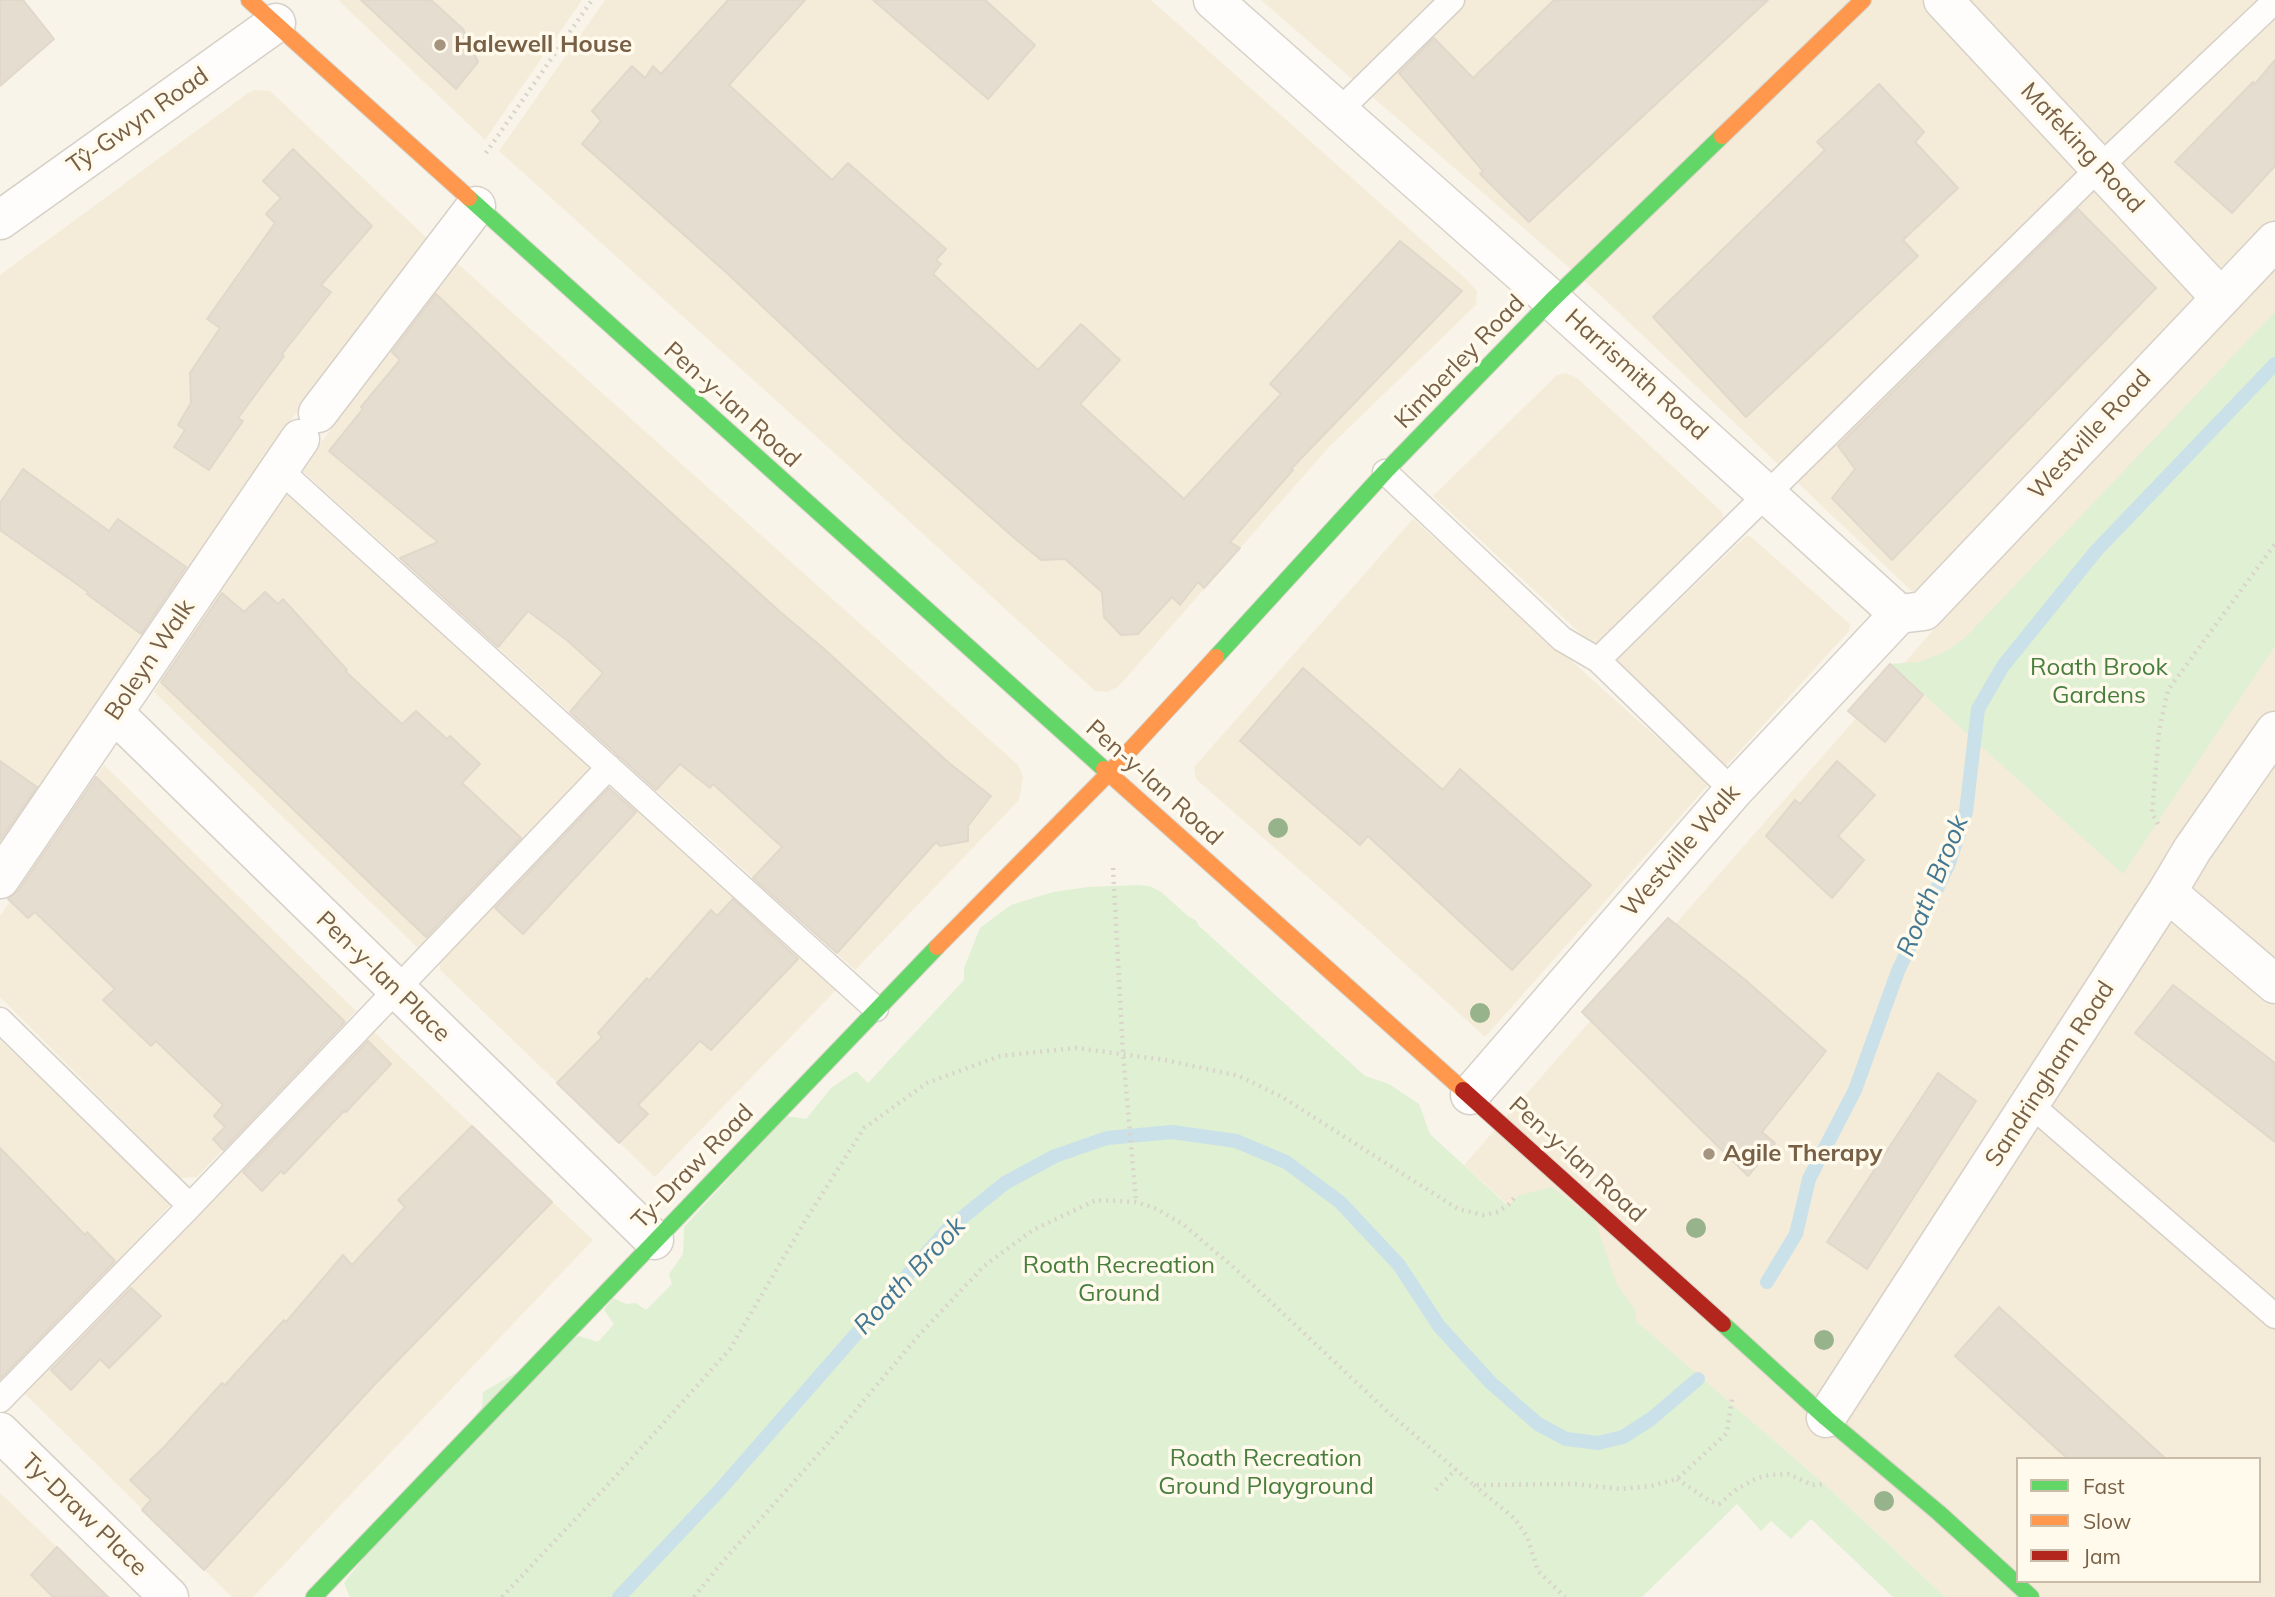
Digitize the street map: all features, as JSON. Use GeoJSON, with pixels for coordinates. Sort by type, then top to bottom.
{"type":"FeatureCollection","features":[{"type":"Feature","properties":{"kind":"street","name":"Harrismith Road"},"geometry":{"type":"LineString","coordinates":[[1213,0],[1552,300],[1899,614]]}},
{"type":"Feature","properties":{"kind":"street","name":"Kimberley Road"},"geometry":{"type":"LineString","coordinates":[[1109,773],[1385,472],[1552,300],[1863,0]]}},
{"type":"Feature","properties":{"kind":"street","name":"Mafeking Road"},"geometry":{"type":"LineString","coordinates":[[1943,0],[2220,297]]}},
{"type":"Feature","properties":{"kind":"street","name":"Pen-y-lan Road"},"geometry":{"type":"LineString","coordinates":[[261,8],[476,206],[1654,1259],[1826,1418],[1939,1513],[2031,1597]]}},
{"type":"Feature","properties":{"kind":"street","name":"Tŷ-Gwyn Road"},"geometry":{"type":"LineString","coordinates":[[0,220],[261,8]]}},
{"type":"Feature","properties":{"kind":"street","name":"Boleyn Walk"},"geometry":{"type":"LineString","coordinates":[[0,879],[299,441],[476,206]]}},
{"type":"Feature","properties":{"kind":"street","name":"Westville Road"},"geometry":{"type":"LineString","coordinates":[[1899,614],[1924,611],[2275,241]]}},
{"type":"Feature","properties":{"kind":"street","name":"Westville Walk"},"geometry":{"type":"LineString","coordinates":[[1470,1095],[1733,791],[1899,614]]}},
{"type":"Feature","properties":{"kind":"street","name":"Pen-y-lan Place"},"geometry":{"type":"LineString","coordinates":[[114,713],[654,1240]]}},
{"type":"Feature","properties":{"kind":"street","name":"Sandringham Road"},"geometry":{"type":"LineString","coordinates":[[1826,1418],[2192,850],[2275,730]]}},
{"type":"Feature","properties":{"kind":"street","name":"Ty-Draw Road"},"geometry":{"type":"LineString","coordinates":[[314,1597],[876,1009],[1109,773]]}},
{"type":"Feature","properties":{"kind":"street"},"geometry":{"type":"LineString","coordinates":[[2167,891],[2275,984]]}},
{"type":"Feature","properties":{"kind":"street","name":"Ty-Draw Place"},"geometry":{"type":"LineString","coordinates":[[0,1432],[169,1597]]}},
{"type":"Feature","properties":{"kind":"lane"},"geometry":{"type":"LineString","coordinates":[[1339,111],[1452,0]]}},
{"type":"Feature","properties":{"kind":"lane"},"geometry":{"type":"LineString","coordinates":[[1598,660],[2101,167],[2275,1]]}},
{"type":"Feature","properties":{"kind":"lane"},"geometry":{"type":"LineString","coordinates":[[299,441],[609,767],[876,1009]]}},
{"type":"Feature","properties":{"kind":"lane"},"geometry":{"type":"LineString","coordinates":[[1385,472],[1562,639],[1598,660],[1733,791]]}},
{"type":"Feature","properties":{"kind":"lane"},"geometry":{"type":"LineString","coordinates":[[0,1400],[190,1206],[609,767]]}},
{"type":"Feature","properties":{"kind":"lane"},"geometry":{"type":"LineString","coordinates":[[0,1020],[190,1206]]}},
{"type":"Feature","properties":{"kind":"lane"},"geometry":{"type":"LineString","coordinates":[[2030,1104],[2275,1316]]}},
{"type":"Feature","properties":{"kind":"path"},"geometry":{"type":"LineString","coordinates":[[486,153],[592,0]]}},
{"type":"Feature","properties":{"kind":"path"},"geometry":{"type":"LineString","coordinates":[[2192,850],[2157,824],[2152,813],[2159,731],[2168,690],[2275,544]]}},
{"type":"Feature","properties":{"kind":"path"},"geometry":{"type":"LineString","coordinates":[[1113,868],[1123,1053],[1136,1202]]}},
{"type":"Feature","properties":{"kind":"path"},"geometry":{"type":"LineString","coordinates":[[502,1597],[730,1349],[805,1221],[864,1128],[927,1083],[1000,1056],[1076,1048],[1123,1053],[1239,1076],[1282,1097],[1458,1209],[1484,1215],[1497,1212],[1515,1197]]}},
{"type":"Feature","properties":{"kind":"path"},"geometry":{"type":"LineString","coordinates":[[694,1597],[919,1335],[984,1266],[1033,1230],[1096,1200],[1136,1202],[1157,1209],[1184,1225],[1239,1272],[1390,1414],[1514,1518],[1527,1535],[1538,1571],[1565,1597]]}},
{"type":"Feature","properties":{"kind":"path"},"geometry":{"type":"LineString","coordinates":[[1474,1485],[1576,1484],[1620,1489],[1651,1486],[1677,1479],[1727,1433],[1732,1398]]}},
{"type":"Feature","properties":{"kind":"path"},"geometry":{"type":"LineString","coordinates":[[1436,1490],[1456,1469]]}},
{"type":"Feature","properties":{"kind":"path"},"geometry":{"type":"LineString","coordinates":[[1677,1479],[1719,1504],[1737,1489],[1757,1478],[1770,1475],[1789,1475],[1812,1485],[1824,1484]]}},
{"type":"Feature","properties":{"kind":"shaded area"},"geometry":{"type":"Polygon","coordinates":[[[338,0],[582,0],[485,140],[338,0]]]}},
{"type":"Feature","properties":{"kind":"shaded area"},"geometry":{"type":"Polygon","coordinates":[[[605,0],[1151,0],[1467,280],[1477,291],[1476,305],[1329,447],[1118,687],[1107,692],[1095,691],[499,151],[605,0]]]}},
{"type":"Feature","properties":{"kind":"shaded area"},"geometry":{"type":"Polygon","coordinates":[[[1261,0],[2275,0],[2275,1597],[1945,1597],[1824,1484],[1647,1331],[1464,1165],[1942,620],[1597,292],[1261,0]]]}},
{"type":"Feature","properties":{"kind":"shaded area"},"geometry":{"type":"Polygon","coordinates":[[[255,90],[270,91],[428,239],[365,318],[296,413],[0,846],[0,275],[255,90]]]}},
{"type":"Feature","properties":{"kind":"shaded area"},"geometry":{"type":"Polygon","coordinates":[[[457,263],[1018,765],[1023,777],[1019,800],[855,970],[301,470],[457,263]]]}},
{"type":"Feature","properties":{"kind":"shaded area"},"geometry":{"type":"Polygon","coordinates":[[[1566,373],[1577,378],[1722,512],[1723,518],[1594,646],[1433,496],[1557,375],[1566,373]]]}},
{"type":"Feature","properties":{"kind":"shaded area"},"geometry":{"type":"Polygon","coordinates":[[[286,493],[591,768],[420,950],[154,692],[286,493]]]}},
{"type":"Feature","properties":{"kind":"shaded area"},"geometry":{"type":"Polygon","coordinates":[[[1413,519],[1709,784],[1485,1037],[1196,779],[1194,767],[1413,519]]]}},
{"type":"Feature","properties":{"kind":"shaded area"},"geometry":{"type":"Polygon","coordinates":[[[1746,536],[1750,536],[1850,624],[1849,631],[1724,768],[1614,663],[1746,536]]]}},
{"type":"Feature","properties":{"kind":"shaded area"},"geometry":{"type":"Polygon","coordinates":[[[104,765],[356,1011],[197,1177],[180,1178],[0,997],[0,916],[104,765]]]}},
{"type":"Feature","properties":{"kind":"shaded area"},"geometry":{"type":"Polygon","coordinates":[[[620,794],[837,989],[655,1177],[440,970],[440,962],[597,797],[620,794]]]}},
{"type":"Feature","properties":{"kind":"shaded area"},"geometry":{"type":"Polygon","coordinates":[[[373,1031],[593,1240],[253,1597],[232,1597],[25,1394],[77,1336],[373,1031]]]}},
{"type":"Feature","properties":{"kind":"shaded area"},"geometry":{"type":"Polygon","coordinates":[[[0,1040],[171,1204],[117,1263],[4,1377],[0,1373],[0,1040]]]}},
{"type":"Feature","properties":{"kind":"shaded area"},"geometry":{"type":"Polygon","coordinates":[[[0,1493],[57,1547],[108,1597],[0,1597],[0,1493]]]}},
{"type":"Feature","properties":{"kind":"green space","name":"Roath Brook Gardens"},"geometry":{"type":"Polygon","coordinates":[[[2275,312],[2275,646],[2123,874],[1890,664],[1919,662],[1947,651],[1966,637],[2275,312]]]}},
{"type":"Feature","properties":{"kind":"green space","name":"Roath Recreation Ground"},"geometry":{"type":"Polygon","coordinates":[[[1138,885],[1160,891],[1197,921],[1198,925],[1365,1076],[1389,1084],[1419,1104],[1430,1134],[1508,1206],[1520,1195],[1552,1187],[1595,1221],[1617,1285],[1636,1311],[1636,1321],[1824,1484],[1945,1597],[1893,1597],[1811,1519],[1791,1539],[1771,1521],[1761,1531],[1737,1504],[1642,1597],[350,1597],[344,1583],[482,1407],[483,1392],[579,1336],[598,1342],[614,1324],[604,1310],[613,1298],[626,1304],[636,1303],[646,1310],[672,1284],[669,1274],[683,1254],[684,1227],[786,1116],[806,1119],[831,1088],[856,1071],[868,1083],[964,980],[964,968],[980,928],[1011,905],[1053,892],[1088,887],[1138,885]]]}},
{"type":"Feature","properties":{"kind":"building"},"geometry":{"type":"Polygon","coordinates":[[[0,0],[23,0],[54,39],[0,86],[0,0]]]}},
{"type":"Feature","properties":{"kind":"building","name":"Halewell House"},"geometry":{"type":"Polygon","coordinates":[[[361,0],[431,0],[463,29],[478,62],[456,89],[361,0]]]}},
{"type":"Feature","properties":{"kind":"building"},"geometry":{"type":"Polygon","coordinates":[[[728,0],[805,0],[729,85],[832,180],[848,163],[946,249],[936,260],[941,264],[933,274],[1038,370],[1081,324],[1120,360],[1080,404],[1184,499],[1281,394],[1270,384],[1400,241],[1462,291],[1291,469],[1293,470],[1230,542],[1240,548],[1204,588],[1198,582],[1180,605],[1172,597],[1138,634],[1121,635],[1104,617],[1102,592],[1065,559],[1041,560],[1012,536],[904,440],[728,274],[582,144],[601,121],[592,111],[632,66],[645,78],[653,66],[661,74],[728,0]]]}},
{"type":"Feature","properties":{"kind":"building"},"geometry":{"type":"Polygon","coordinates":[[[873,0],[985,0],[1035,45],[988,99],[873,0]]]}},
{"type":"Feature","properties":{"kind":"building"},"geometry":{"type":"Polygon","coordinates":[[[1554,0],[1768,0],[1529,222],[1480,174],[1483,171],[1399,73],[1434,38],[1473,78],[1554,0]]]}},
{"type":"Feature","properties":{"kind":"building"},"geometry":{"type":"Polygon","coordinates":[[[2275,60],[2275,166],[2232,213],[2175,162],[2253,82],[2255,84],[2275,60]]]}},
{"type":"Feature","properties":{"kind":"building"},"geometry":{"type":"Polygon","coordinates":[[[1879,84],[1924,132],[1915,142],[1958,188],[1903,240],[1918,256],[1746,417],[1653,317],[1825,150],[1817,142],[1879,84]]]}},
{"type":"Feature","properties":{"kind":"building"},"geometry":{"type":"Polygon","coordinates":[[[293,149],[372,226],[321,285],[331,292],[282,354],[284,356],[238,418],[243,421],[209,470],[174,447],[185,430],[178,425],[191,403],[190,373],[220,328],[207,319],[275,223],[266,214],[281,198],[263,181],[293,149]]]}},
{"type":"Feature","properties":{"kind":"building"},"geometry":{"type":"Polygon","coordinates":[[[2078,209],[2156,288],[1892,560],[1832,498],[1855,469],[1838,446],[2078,209]]]}},
{"type":"Feature","properties":{"kind":"building"},"geometry":{"type":"Polygon","coordinates":[[[436,294],[540,393],[779,611],[949,763],[991,796],[968,826],[968,841],[940,846],[936,842],[837,953],[753,878],[782,847],[713,784],[710,788],[680,764],[656,790],[570,712],[603,673],[568,641],[528,611],[498,647],[400,558],[438,542],[329,451],[400,360],[392,352],[436,294]]]}},
{"type":"Feature","properties":{"kind":"building"},"geometry":{"type":"Polygon","coordinates":[[[23,469],[109,531],[118,519],[186,567],[141,634],[87,594],[88,592],[0,530],[0,503],[23,469]]]}},
{"type":"Feature","properties":{"kind":"building"},"geometry":{"type":"Polygon","coordinates":[[[265,592],[278,604],[283,599],[347,670],[345,671],[402,724],[416,711],[447,739],[450,736],[480,764],[462,783],[521,838],[426,937],[161,682],[222,593],[244,612],[265,592]]]}},
{"type":"Feature","properties":{"kind":"building"},"geometry":{"type":"Polygon","coordinates":[[[1890,664],[1923,695],[1885,742],[1848,711],[1890,664]]]}},
{"type":"Feature","properties":{"kind":"building"},"geometry":{"type":"Polygon","coordinates":[[[1303,668],[1443,790],[1460,769],[1591,885],[1512,970],[1368,836],[1360,845],[1240,741],[1303,668]]]}},
{"type":"Feature","properties":{"kind":"building"},"geometry":{"type":"Polygon","coordinates":[[[0,761],[37,787],[0,840],[0,761]]]}},
{"type":"Feature","properties":{"kind":"building"},"geometry":{"type":"Polygon","coordinates":[[[1837,761],[1875,795],[1838,836],[1864,860],[1832,898],[1766,836],[1795,800],[1800,804],[1837,761]]]}},
{"type":"Feature","properties":{"kind":"building"},"geometry":{"type":"Polygon","coordinates":[[[96,777],[345,1022],[223,1150],[213,1139],[225,1127],[214,1116],[223,1105],[156,1041],[151,1046],[103,1000],[115,989],[35,912],[28,918],[8,899],[18,891],[96,777]]]}},
{"type":"Feature","properties":{"kind":"building"},"geometry":{"type":"Polygon","coordinates":[[[609,788],[636,812],[523,934],[495,908],[609,788]]]}},
{"type":"Feature","properties":{"kind":"building"},"geometry":{"type":"Polygon","coordinates":[[[733,899],[798,959],[711,1050],[700,1041],[638,1105],[648,1114],[619,1143],[557,1083],[602,1037],[598,1033],[647,978],[649,981],[711,910],[717,916],[733,899]]]}},
{"type":"Feature","properties":{"kind":"building"},"geometry":{"type":"Polygon","coordinates":[[[1668,918],[1743,978],[1826,1051],[1762,1132],[1775,1143],[1748,1176],[1582,1012],[1668,918]]]}},
{"type":"Feature","properties":{"kind":"building"},"geometry":{"type":"Polygon","coordinates":[[[2173,985],[2275,1063],[2275,1142],[2135,1033],[2173,985]]]}},
{"type":"Feature","properties":{"kind":"building"},"geometry":{"type":"Polygon","coordinates":[[[368,1041],[391,1064],[284,1174],[281,1171],[262,1191],[243,1172],[368,1041]]]}},
{"type":"Feature","properties":{"kind":"building"},"geometry":{"type":"Polygon","coordinates":[[[1938,1073],[1976,1101],[1867,1269],[1827,1242],[1938,1073]]]}},
{"type":"Feature","properties":{"kind":"building"},"geometry":{"type":"Polygon","coordinates":[[[472,1126],[552,1202],[376,1383],[204,1570],[142,1510],[151,1500],[130,1480],[222,1383],[225,1385],[284,1320],[286,1322],[343,1255],[352,1265],[405,1207],[398,1200],[472,1126]]]}},
{"type":"Feature","properties":{"kind":"building"},"geometry":{"type":"Polygon","coordinates":[[[0,1148],[85,1235],[87,1232],[115,1261],[0,1379],[0,1148]]]}},
{"type":"Feature","properties":{"kind":"building"},"geometry":{"type":"Polygon","coordinates":[[[131,1288],[161,1316],[109,1368],[100,1359],[71,1390],[51,1370],[131,1288]]]}},
{"type":"Feature","properties":{"kind":"building"},"geometry":{"type":"Polygon","coordinates":[[[1999,1307],[2164,1457],[2066,1457],[1955,1356],[1999,1307]]]}},
{"type":"Feature","properties":{"kind":"building"},"geometry":{"type":"Polygon","coordinates":[[[57,1547],[108,1597],[53,1597],[31,1575],[57,1547]]]}},
{"type":"Feature","properties":{"kind":"waterway","name":"Roath Brook"},"geometry":{"type":"LineString","coordinates":[[1767,1282],[1796,1234],[1809,1179],[1855,1090],[1898,971],[1949,863],[1966,812],[1978,709],[2003,666],[2096,551],[2275,364]]}},
{"type":"Feature","properties":{"kind":"waterway","name":"Roath Brook"},"geometry":{"type":"LineString","coordinates":[[619,1597],[718,1492],[947,1230],[1005,1183],[1055,1156],[1107,1138],[1172,1132],[1236,1141],[1286,1162],[1340,1202],[1399,1265],[1439,1326],[1491,1383],[1538,1424],[1566,1439],[1598,1443],[1623,1437],[1651,1419],[1698,1379]]}},
{"type":"Feature","properties":{"kind":"traffic: fast"},"geometry":{"type":"LineString","coordinates":[[1216,657],[1385,472],[1552,300],[1722,136]]}},
{"type":"Feature","properties":{"kind":"traffic: fast"},"geometry":{"type":"LineString","coordinates":[[469,198],[1104,769]]}},
{"type":"Feature","properties":{"kind":"traffic: fast"},"geometry":{"type":"LineString","coordinates":[[314,1597],[937,947]]}},
{"type":"Feature","properties":{"kind":"traffic: fast"},"geometry":{"type":"LineString","coordinates":[[1723,1324],[2031,1597]]}},
{"type":"Feature","properties":{"kind":"traffic: slow"},"geometry":{"type":"LineString","coordinates":[[249,0],[469,198]]}},
{"type":"Feature","properties":{"kind":"traffic: slow"},"geometry":{"type":"LineString","coordinates":[[1722,136],[1863,0]]}},
{"type":"Feature","properties":{"kind":"traffic: slow"},"geometry":{"type":"LineString","coordinates":[[937,947],[1109,773],[1216,657]]}},
{"type":"Feature","properties":{"kind":"traffic: slow"},"geometry":{"type":"LineString","coordinates":[[1104,769],[1463,1090]]}},
{"type":"Feature","properties":{"kind":"traffic: jam"},"geometry":{"type":"LineString","coordinates":[[1463,1090],[1723,1324]]}},
{"type":"Feature","properties":{"kind":"place","name":"Halewell House"},"geometry":{"type":"Point","coordinates":[440,45]}},
{"type":"Feature","properties":{"kind":"place","name":"Agile Therapy"},"geometry":{"type":"Point","coordinates":[1709,1154]}},
{"type":"Feature","properties":{"kind":"park label","name":"Roath Recreation Ground Playground"},"geometry":{"type":"Point","coordinates":[1266,1473]}}]}
